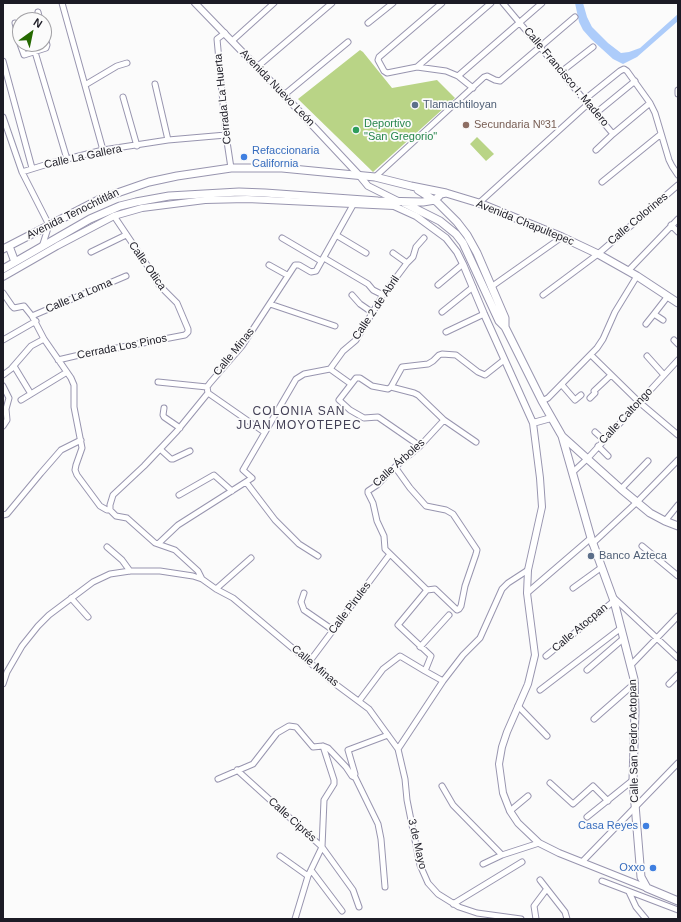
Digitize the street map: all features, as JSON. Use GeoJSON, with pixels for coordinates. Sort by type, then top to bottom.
{"type":"FeatureCollection","features":[{"type":"Feature","properties":{"kind":"main road","name":"Avenida Tenochtitlán"},"geometry":{"type":"LineString","coordinates":[[6,247],[100,199],[125,189],[164,178],[231,168],[282,168],[359,175]]}},
{"type":"Feature","properties":{"kind":"main road","name":"Avenida Chapultepec"},"geometry":{"type":"LineString","coordinates":[[359,175],[375,177],[446,193],[479,203],[562,237],[598,254],[638,276],[678,303]]}},
{"type":"Feature","properties":{"kind":"main road"},"geometry":{"type":"LineString","coordinates":[[412,186],[434,200],[448,212],[467,235],[505,318],[505,328]]}},
{"type":"Feature","properties":{"kind":"main road"},"geometry":{"type":"LineString","coordinates":[[3,269],[90,219],[120,206],[169,196],[265,192],[396,203],[434,200],[441,194],[446,193]]}},
{"type":"Feature","properties":{"kind":"main road"},"geometry":{"type":"LineString","coordinates":[[396,203],[440,222],[460,238],[499,321],[505,328],[542,401],[562,436],[650,513],[678,526]]}},
{"type":"Feature","properties":{"kind":"main road"},"geometry":{"type":"LineString","coordinates":[[6,247],[15,262]]}},
{"type":"Feature","properties":{"kind":"main road","name":"Calle San Pedro Actopan"},"geometry":{"type":"LineString","coordinates":[[562,436],[591,541],[613,598],[635,682],[636,711],[633,780],[642,877],[647,888]]}},
{"type":"Feature","properties":{"kind":"main road"},"geometry":{"type":"LineString","coordinates":[[647,888],[678,901]]}},
{"type":"Feature","properties":{"kind":"street"},"geometry":{"type":"LineString","coordinates":[[62,3],[103,150]]}},
{"type":"Feature","properties":{"kind":"street","name":"Avenida Nuevo León"},"geometry":{"type":"LineString","coordinates":[[195,3],[284,95],[368,186],[441,233],[451,243],[463,264],[533,423],[540,478],[542,507],[528,570],[527,593],[535,655],[528,684],[502,747],[499,764],[503,794],[510,811],[518,823],[539,843],[559,853],[647,888]]}},
{"type":"Feature","properties":{"kind":"street"},"geometry":{"type":"LineString","coordinates":[[232,41],[274,3]]}},
{"type":"Feature","properties":{"kind":"street"},"geometry":{"type":"LineString","coordinates":[[257,67],[332,3]]}},
{"type":"Feature","properties":{"kind":"street"},"geometry":{"type":"LineString","coordinates":[[368,23],[392,3]]}},
{"type":"Feature","properties":{"kind":"street"},"geometry":{"type":"LineString","coordinates":[[442,3],[379,57],[378,60],[384,71],[387,73],[418,67],[446,71],[458,76],[473,88]]}},
{"type":"Feature","properties":{"kind":"street"},"geometry":{"type":"LineString","coordinates":[[418,67],[491,3]]}},
{"type":"Feature","properties":{"kind":"street","name":"Calle Francisco I. Madero"},"geometry":{"type":"LineString","coordinates":[[503,3],[541,46],[613,134],[596,150]]}},
{"type":"Feature","properties":{"kind":"street"},"geometry":{"type":"LineString","coordinates":[[458,76],[542,3]]}},
{"type":"Feature","properties":{"kind":"street"},"geometry":{"type":"LineString","coordinates":[[375,177],[484,77],[487,76],[500,81],[575,17]]}},
{"type":"Feature","properties":{"kind":"street","name":"Cerrada La Huerta"},"geometry":{"type":"LineString","coordinates":[[225,33],[217,39],[226,135],[231,168]]}},
{"type":"Feature","properties":{"kind":"street"},"geometry":{"type":"LineString","coordinates":[[284,95],[348,42]]}},
{"type":"Feature","properties":{"kind":"street"},"geometry":{"type":"LineString","coordinates":[[561,72],[593,47]]}},
{"type":"Feature","properties":{"kind":"street"},"geometry":{"type":"LineString","coordinates":[[23,52],[24,55],[35,52],[66,159]]}},
{"type":"Feature","properties":{"kind":"street"},"geometry":{"type":"LineString","coordinates":[[3,61],[32,168]]}},
{"type":"Feature","properties":{"kind":"street"},"geometry":{"type":"LineString","coordinates":[[85,85],[117,66],[127,63]]}},
{"type":"Feature","properties":{"kind":"street"},"geometry":{"type":"LineString","coordinates":[[479,203],[586,102],[624,69],[628,71],[650,103],[655,113],[672,166],[678,175]]}},
{"type":"Feature","properties":{"kind":"street"},"geometry":{"type":"LineString","coordinates":[[596,114],[635,81]]}},
{"type":"Feature","properties":{"kind":"street"},"geometry":{"type":"LineString","coordinates":[[155,84],[168,140]]}},
{"type":"Feature","properties":{"kind":"street"},"geometry":{"type":"LineString","coordinates":[[123,97],[137,146]]}},
{"type":"Feature","properties":{"kind":"street"},"geometry":{"type":"LineString","coordinates":[[613,134],[650,103]]}},
{"type":"Feature","properties":{"kind":"street"},"geometry":{"type":"LineString","coordinates":[[3,117],[22,172],[49,225],[42,247]]}},
{"type":"Feature","properties":{"kind":"street"},"geometry":{"type":"LineString","coordinates":[[602,182],[661,134]]}},
{"type":"Feature","properties":{"kind":"street","name":"Calle La Gallera"},"geometry":{"type":"LineString","coordinates":[[22,172],[32,168],[103,150],[137,146],[168,140],[226,135]]}},
{"type":"Feature","properties":{"kind":"street","name":"Calle Colorines"},"geometry":{"type":"LineString","coordinates":[[543,295],[598,254],[678,185]]}},
{"type":"Feature","properties":{"kind":"street"},"geometry":{"type":"LineString","coordinates":[[3,277],[114,216],[142,208],[180,202],[226,198],[289,200],[353,205],[396,203]]}},
{"type":"Feature","properties":{"kind":"street"},"geometry":{"type":"LineString","coordinates":[[323,260],[353,205]]}},
{"type":"Feature","properties":{"kind":"street","name":"Calle Otlica"},"geometry":{"type":"LineString","coordinates":[[114,216],[159,285],[178,303],[188,329],[188,332],[185,334]]}},
{"type":"Feature","properties":{"kind":"street"},"geometry":{"type":"LineString","coordinates":[[628,271],[678,219]]}},
{"type":"Feature","properties":{"kind":"street"},"geometry":{"type":"LineString","coordinates":[[671,225],[678,232]]}},
{"type":"Feature","properties":{"kind":"street"},"geometry":{"type":"LineString","coordinates":[[91,252],[126,235]]}},
{"type":"Feature","properties":{"kind":"street"},"geometry":{"type":"LineString","coordinates":[[336,235],[366,253]]}},
{"type":"Feature","properties":{"kind":"street"},"geometry":{"type":"LineString","coordinates":[[491,287],[562,237]]}},
{"type":"Feature","properties":{"kind":"street"},"geometry":{"type":"LineString","coordinates":[[282,238],[368,284],[374,290],[383,294]]}},
{"type":"Feature","properties":{"kind":"street","name":"Calle 2 de Abril"},"geometry":{"type":"LineString","coordinates":[[330,369],[343,351],[359,335],[383,294],[413,257],[416,247],[424,238]]}},
{"type":"Feature","properties":{"kind":"street"},"geometry":{"type":"LineString","coordinates":[[393,253],[407,263]]}},
{"type":"Feature","properties":{"kind":"street","name":"Calle Minas"},"geometry":{"type":"LineString","coordinates":[[208,393],[207,387],[242,346],[287,275],[295,265],[297,264],[314,272],[323,260]]}},
{"type":"Feature","properties":{"kind":"street"},"geometry":{"type":"LineString","coordinates":[[438,285],[463,264]]}},
{"type":"Feature","properties":{"kind":"street"},"geometry":{"type":"LineString","coordinates":[[269,265],[287,275]]}},
{"type":"Feature","properties":{"kind":"street","name":"Calle La Loma"},"geometry":{"type":"LineString","coordinates":[[32,316],[126,276]]}},
{"type":"Feature","properties":{"kind":"street"},"geometry":{"type":"LineString","coordinates":[[542,401],[548,398],[562,385],[591,355],[603,339],[615,312],[638,276]]}},
{"type":"Feature","properties":{"kind":"street"},"geometry":{"type":"LineString","coordinates":[[442,312],[473,287]]}},
{"type":"Feature","properties":{"kind":"street","name":"Calle La Loma"},"geometry":{"type":"LineString","coordinates":[[3,293],[14,308],[24,306],[36,321],[44,339],[67,372],[74,385],[74,407],[82,448],[75,470],[77,476],[100,506],[110,510],[116,516],[127,518],[156,543],[175,550],[198,571],[202,579]]}},
{"type":"Feature","properties":{"kind":"street"},"geometry":{"type":"LineString","coordinates":[[352,295],[360,304],[373,312]]}},
{"type":"Feature","properties":{"kind":"street"},"geometry":{"type":"LineString","coordinates":[[646,324],[668,296]]}},
{"type":"Feature","properties":{"kind":"street"},"geometry":{"type":"LineString","coordinates":[[270,304],[335,326]]}},
{"type":"Feature","properties":{"kind":"street"},"geometry":{"type":"LineString","coordinates":[[446,332],[484,314]]}},
{"type":"Feature","properties":{"kind":"street"},"geometry":{"type":"LineString","coordinates":[[654,314],[663,320]]}},
{"type":"Feature","properties":{"kind":"street"},"geometry":{"type":"LineString","coordinates":[[3,340],[36,321]]}},
{"type":"Feature","properties":{"kind":"street","name":"Cerrada Los Pinos"},"geometry":{"type":"LineString","coordinates":[[58,360],[185,334]]}},
{"type":"Feature","properties":{"kind":"street"},"geometry":{"type":"LineString","coordinates":[[3,376],[14,366],[31,346],[44,339]]}},
{"type":"Feature","properties":{"kind":"street"},"geometry":{"type":"LineString","coordinates":[[391,387],[402,367],[428,364],[438,355],[442,354],[456,355],[478,372],[485,375],[504,360]]}},
{"type":"Feature","properties":{"kind":"street"},"geometry":{"type":"LineString","coordinates":[[591,355],[640,402],[678,435]]}},
{"type":"Feature","properties":{"kind":"street"},"geometry":{"type":"LineString","coordinates":[[647,356],[664,375]]}},
{"type":"Feature","properties":{"kind":"street","name":"Calle Caltongo"},"geometry":{"type":"LineString","coordinates":[[573,472],[588,458],[678,360]]}},
{"type":"Feature","properties":{"kind":"street"},"geometry":{"type":"LineString","coordinates":[[14,366],[31,394]]}},
{"type":"Feature","properties":{"kind":"street"},"geometry":{"type":"LineString","coordinates":[[159,543],[178,525],[252,478],[243,470],[296,379],[304,374],[330,369],[351,384]]}},
{"type":"Feature","properties":{"kind":"street"},"geometry":{"type":"LineString","coordinates":[[21,400],[67,372]]}},
{"type":"Feature","properties":{"kind":"street"},"geometry":{"type":"LineString","coordinates":[[590,398],[612,374]]}},
{"type":"Feature","properties":{"kind":"street"},"geometry":{"type":"LineString","coordinates":[[420,446],[378,417],[364,418],[350,410],[339,400],[356,378],[360,378],[372,386],[388,389],[391,387],[414,393],[444,420],[476,442]]}},
{"type":"Feature","properties":{"kind":"street"},"geometry":{"type":"LineString","coordinates":[[158,382],[207,387]]}},
{"type":"Feature","properties":{"kind":"street"},"geometry":{"type":"LineString","coordinates":[[562,385],[575,400],[581,395]]}},
{"type":"Feature","properties":{"kind":"street"},"geometry":{"type":"LineString","coordinates":[[3,386],[9,398],[6,409],[7,420],[3,426]]}},
{"type":"Feature","properties":{"kind":"street"},"geometry":{"type":"LineString","coordinates":[[110,510],[113,496],[180,428],[208,393],[264,432]]}},
{"type":"Feature","properties":{"kind":"street"},"geometry":{"type":"LineString","coordinates":[[164,408],[164,417],[180,428]]}},
{"type":"Feature","properties":{"kind":"street"},"geometry":{"type":"LineString","coordinates":[[533,423],[551,418]]}},
{"type":"Feature","properties":{"kind":"street","name":"Calle Árboles"},"geometry":{"type":"LineString","coordinates":[[390,554],[385,549],[384,536],[377,521],[373,503],[368,491],[377,485],[395,467],[420,446],[444,420]]}},
{"type":"Feature","properties":{"kind":"street"},"geometry":{"type":"LineString","coordinates":[[595,432],[604,440]]}},
{"type":"Feature","properties":{"kind":"street"},"geometry":{"type":"LineString","coordinates":[[3,515],[7,514],[61,450],[81,440]]}},
{"type":"Feature","properties":{"kind":"street"},"geometry":{"type":"LineString","coordinates":[[598,446],[608,456]]}},
{"type":"Feature","properties":{"kind":"street"},"geometry":{"type":"LineString","coordinates":[[160,449],[170,459],[190,451]]}},
{"type":"Feature","properties":{"kind":"street"},"geometry":{"type":"LineString","coordinates":[[527,593],[637,502],[678,460]]}},
{"type":"Feature","properties":{"kind":"street"},"geometry":{"type":"LineString","coordinates":[[621,489],[648,461]]}},
{"type":"Feature","properties":{"kind":"street"},"geometry":{"type":"LineString","coordinates":[[395,467],[407,485],[426,506],[446,510],[453,514],[477,550],[459,609],[457,610],[434,588],[427,590],[398,624],[431,656],[425,671]]}},
{"type":"Feature","properties":{"kind":"street"},"geometry":{"type":"LineString","coordinates":[[179,495],[214,475],[232,491]]}},
{"type":"Feature","properties":{"kind":"street"},"geometry":{"type":"LineString","coordinates":[[246,482],[275,520],[299,544],[318,556]]}},
{"type":"Feature","properties":{"kind":"street"},"geometry":{"type":"LineString","coordinates":[[665,521],[678,505]]}},
{"type":"Feature","properties":{"kind":"street"},"geometry":{"type":"LineString","coordinates":[[642,546],[678,576]]}},
{"type":"Feature","properties":{"kind":"street"},"geometry":{"type":"LineString","coordinates":[[107,547],[122,560],[130,571]]}},
{"type":"Feature","properties":{"kind":"street"},"geometry":{"type":"LineString","coordinates":[[390,554],[427,590]]}},
{"type":"Feature","properties":{"kind":"street","name":"Calle Pirules"},"geometry":{"type":"LineString","coordinates":[[310,661],[390,554]]}},
{"type":"Feature","properties":{"kind":"street"},"geometry":{"type":"LineString","coordinates":[[216,589],[251,558]]}},
{"type":"Feature","properties":{"kind":"street"},"geometry":{"type":"LineString","coordinates":[[573,588],[602,567]]}},
{"type":"Feature","properties":{"kind":"street"},"geometry":{"type":"LineString","coordinates":[[398,749],[443,681],[463,655],[480,638],[502,589],[508,583],[528,570]]}},
{"type":"Feature","properties":{"kind":"street"},"geometry":{"type":"LineString","coordinates":[[3,684],[5,671],[38,626],[49,615],[93,582],[110,574],[130,571],[160,571],[193,576],[202,579]]}},
{"type":"Feature","properties":{"kind":"street","name":"Calle Minas"},"geometry":{"type":"LineString","coordinates":[[202,579],[216,589],[234,598],[354,699],[369,708],[398,749]]}},
{"type":"Feature","properties":{"kind":"street"},"geometry":{"type":"LineString","coordinates":[[304,593],[301,602],[304,610],[333,630]]}},
{"type":"Feature","properties":{"kind":"street"},"geometry":{"type":"LineString","coordinates":[[71,598],[88,617]]}},
{"type":"Feature","properties":{"kind":"street"},"geometry":{"type":"LineString","coordinates":[[613,598],[678,658]]}},
{"type":"Feature","properties":{"kind":"street","name":"Calle Atocpan"},"geometry":{"type":"LineString","coordinates":[[546,656],[613,598]]}},
{"type":"Feature","properties":{"kind":"street"},"geometry":{"type":"LineString","coordinates":[[420,647],[449,616]]}},
{"type":"Feature","properties":{"kind":"street"},"geometry":{"type":"LineString","coordinates":[[631,665],[678,616]]}},
{"type":"Feature","properties":{"kind":"street"},"geometry":{"type":"LineString","coordinates":[[540,690],[621,628]]}},
{"type":"Feature","properties":{"kind":"street"},"geometry":{"type":"LineString","coordinates":[[587,670],[624,638]]}},
{"type":"Feature","properties":{"kind":"street"},"geometry":{"type":"LineString","coordinates":[[359,701],[383,669],[400,656],[443,681]]}},
{"type":"Feature","properties":{"kind":"street"},"geometry":{"type":"LineString","coordinates":[[669,684],[678,675]]}},
{"type":"Feature","properties":{"kind":"street"},"geometry":{"type":"LineString","coordinates":[[594,718],[635,682]]}},
{"type":"Feature","properties":{"kind":"street"},"geometry":{"type":"LineString","coordinates":[[518,706],[546,736]]}},
{"type":"Feature","properties":{"kind":"street"},"geometry":{"type":"LineString","coordinates":[[218,779],[252,764],[277,733],[289,726],[296,727],[313,747],[324,746],[328,748],[346,767],[352,776],[355,777]]}},
{"type":"Feature","properties":{"kind":"street"},"geometry":{"type":"LineString","coordinates":[[386,887],[378,824],[355,777],[348,750],[388,735]]}},
{"type":"Feature","properties":{"kind":"street","name":"Calle Ciprés"},"geometry":{"type":"LineString","coordinates":[[322,847],[324,800],[334,784],[324,746]]}},
{"type":"Feature","properties":{"kind":"street","name":"3 de Mayo"},"geometry":{"type":"LineString","coordinates":[[398,749],[420,865],[428,883],[438,894],[453,904],[477,913],[499,918],[522,919]]}},
{"type":"Feature","properties":{"kind":"street"},"geometry":{"type":"LineString","coordinates":[[582,862],[678,763]]}},
{"type":"Feature","properties":{"kind":"street","name":"Calle Ciprés"},"geometry":{"type":"LineString","coordinates":[[237,770],[322,847]]}},
{"type":"Feature","properties":{"kind":"street"},"geometry":{"type":"LineString","coordinates":[[587,817],[633,780]]}},
{"type":"Feature","properties":{"kind":"street"},"geometry":{"type":"LineString","coordinates":[[550,783],[573,804],[593,786],[608,801]]}},
{"type":"Feature","properties":{"kind":"street"},"geometry":{"type":"LineString","coordinates":[[442,786],[453,805],[502,855]]}},
{"type":"Feature","properties":{"kind":"street"},"geometry":{"type":"LineString","coordinates":[[510,811],[528,796]]}},
{"type":"Feature","properties":{"kind":"street"},"geometry":{"type":"LineString","coordinates":[[483,864],[502,855],[539,843]]}},
{"type":"Feature","properties":{"kind":"street"},"geometry":{"type":"LineString","coordinates":[[295,919],[308,876],[322,847],[353,890],[359,907]]}},
{"type":"Feature","properties":{"kind":"street"},"geometry":{"type":"LineString","coordinates":[[280,856],[308,876]]}},
{"type":"Feature","properties":{"kind":"street"},"geometry":{"type":"LineString","coordinates":[[453,904],[522,862]]}},
{"type":"Feature","properties":{"kind":"street"},"geometry":{"type":"LineString","coordinates":[[311,870],[342,911]]}},
{"type":"Feature","properties":{"kind":"street"},"geometry":{"type":"LineString","coordinates":[[540,880],[546,890],[565,912],[567,919]]}},
{"type":"Feature","properties":{"kind":"street"},"geometry":{"type":"LineString","coordinates":[[602,881],[678,910]]}},
{"type":"Feature","properties":{"kind":"street"},"geometry":{"type":"LineString","coordinates":[[536,919],[534,906],[546,890]]}},
{"type":"Feature","properties":{"kind":"street"},"geometry":{"type":"LineString","coordinates":[[629,892],[636,907],[646,919]]}},
{"type":"Feature","properties":{"kind":"green space"},"geometry":{"type":"Polygon","coordinates":[[[360,50],[392,88],[437,80],[455,98],[373,172],[298,99],[360,50]]]}},
{"type":"Feature","properties":{"kind":"green space"},"geometry":{"type":"Polygon","coordinates":[[[477,137],[494,154],[486,161],[470,144],[477,137]]]}},
{"type":"Feature","properties":{"kind":"water"},"geometry":{"type":"Polygon","coordinates":[[[575,3],[583,3],[592,27],[608,43],[621,53],[640,48],[678,14],[678,21],[637,57],[623,64],[613,59],[583,30],[579,22],[575,3]]]}},
{"type":"Feature","properties":{"kind":"place","name":"Tlamachtiloyan"},"geometry":{"type":"Point","coordinates":[415,105]}},
{"type":"Feature","properties":{"kind":"place","name":"Secundaria Nº31"},"geometry":{"type":"Point","coordinates":[466,125]}},
{"type":"Feature","properties":{"kind":"place","name":"Deportivo \"San Gregorio\""},"geometry":{"type":"Point","coordinates":[356,130]}},
{"type":"Feature","properties":{"kind":"place","name":"Refaccionaria California"},"geometry":{"type":"Point","coordinates":[244,157]}},
{"type":"Feature","properties":{"kind":"place","name":"Banco Azteca"},"geometry":{"type":"Point","coordinates":[591,556]}},
{"type":"Feature","properties":{"kind":"place","name":"Casa Reyes"},"geometry":{"type":"Point","coordinates":[646,826]}},
{"type":"Feature","properties":{"kind":"place","name":"Oxxo"},"geometry":{"type":"Point","coordinates":[653,868]}},
{"type":"Feature","properties":{"kind":"district","name":"COLONIA SAN JUAN MOYOTEPEC"},"geometry":{"type":"Point","coordinates":[299,419]}}]}
